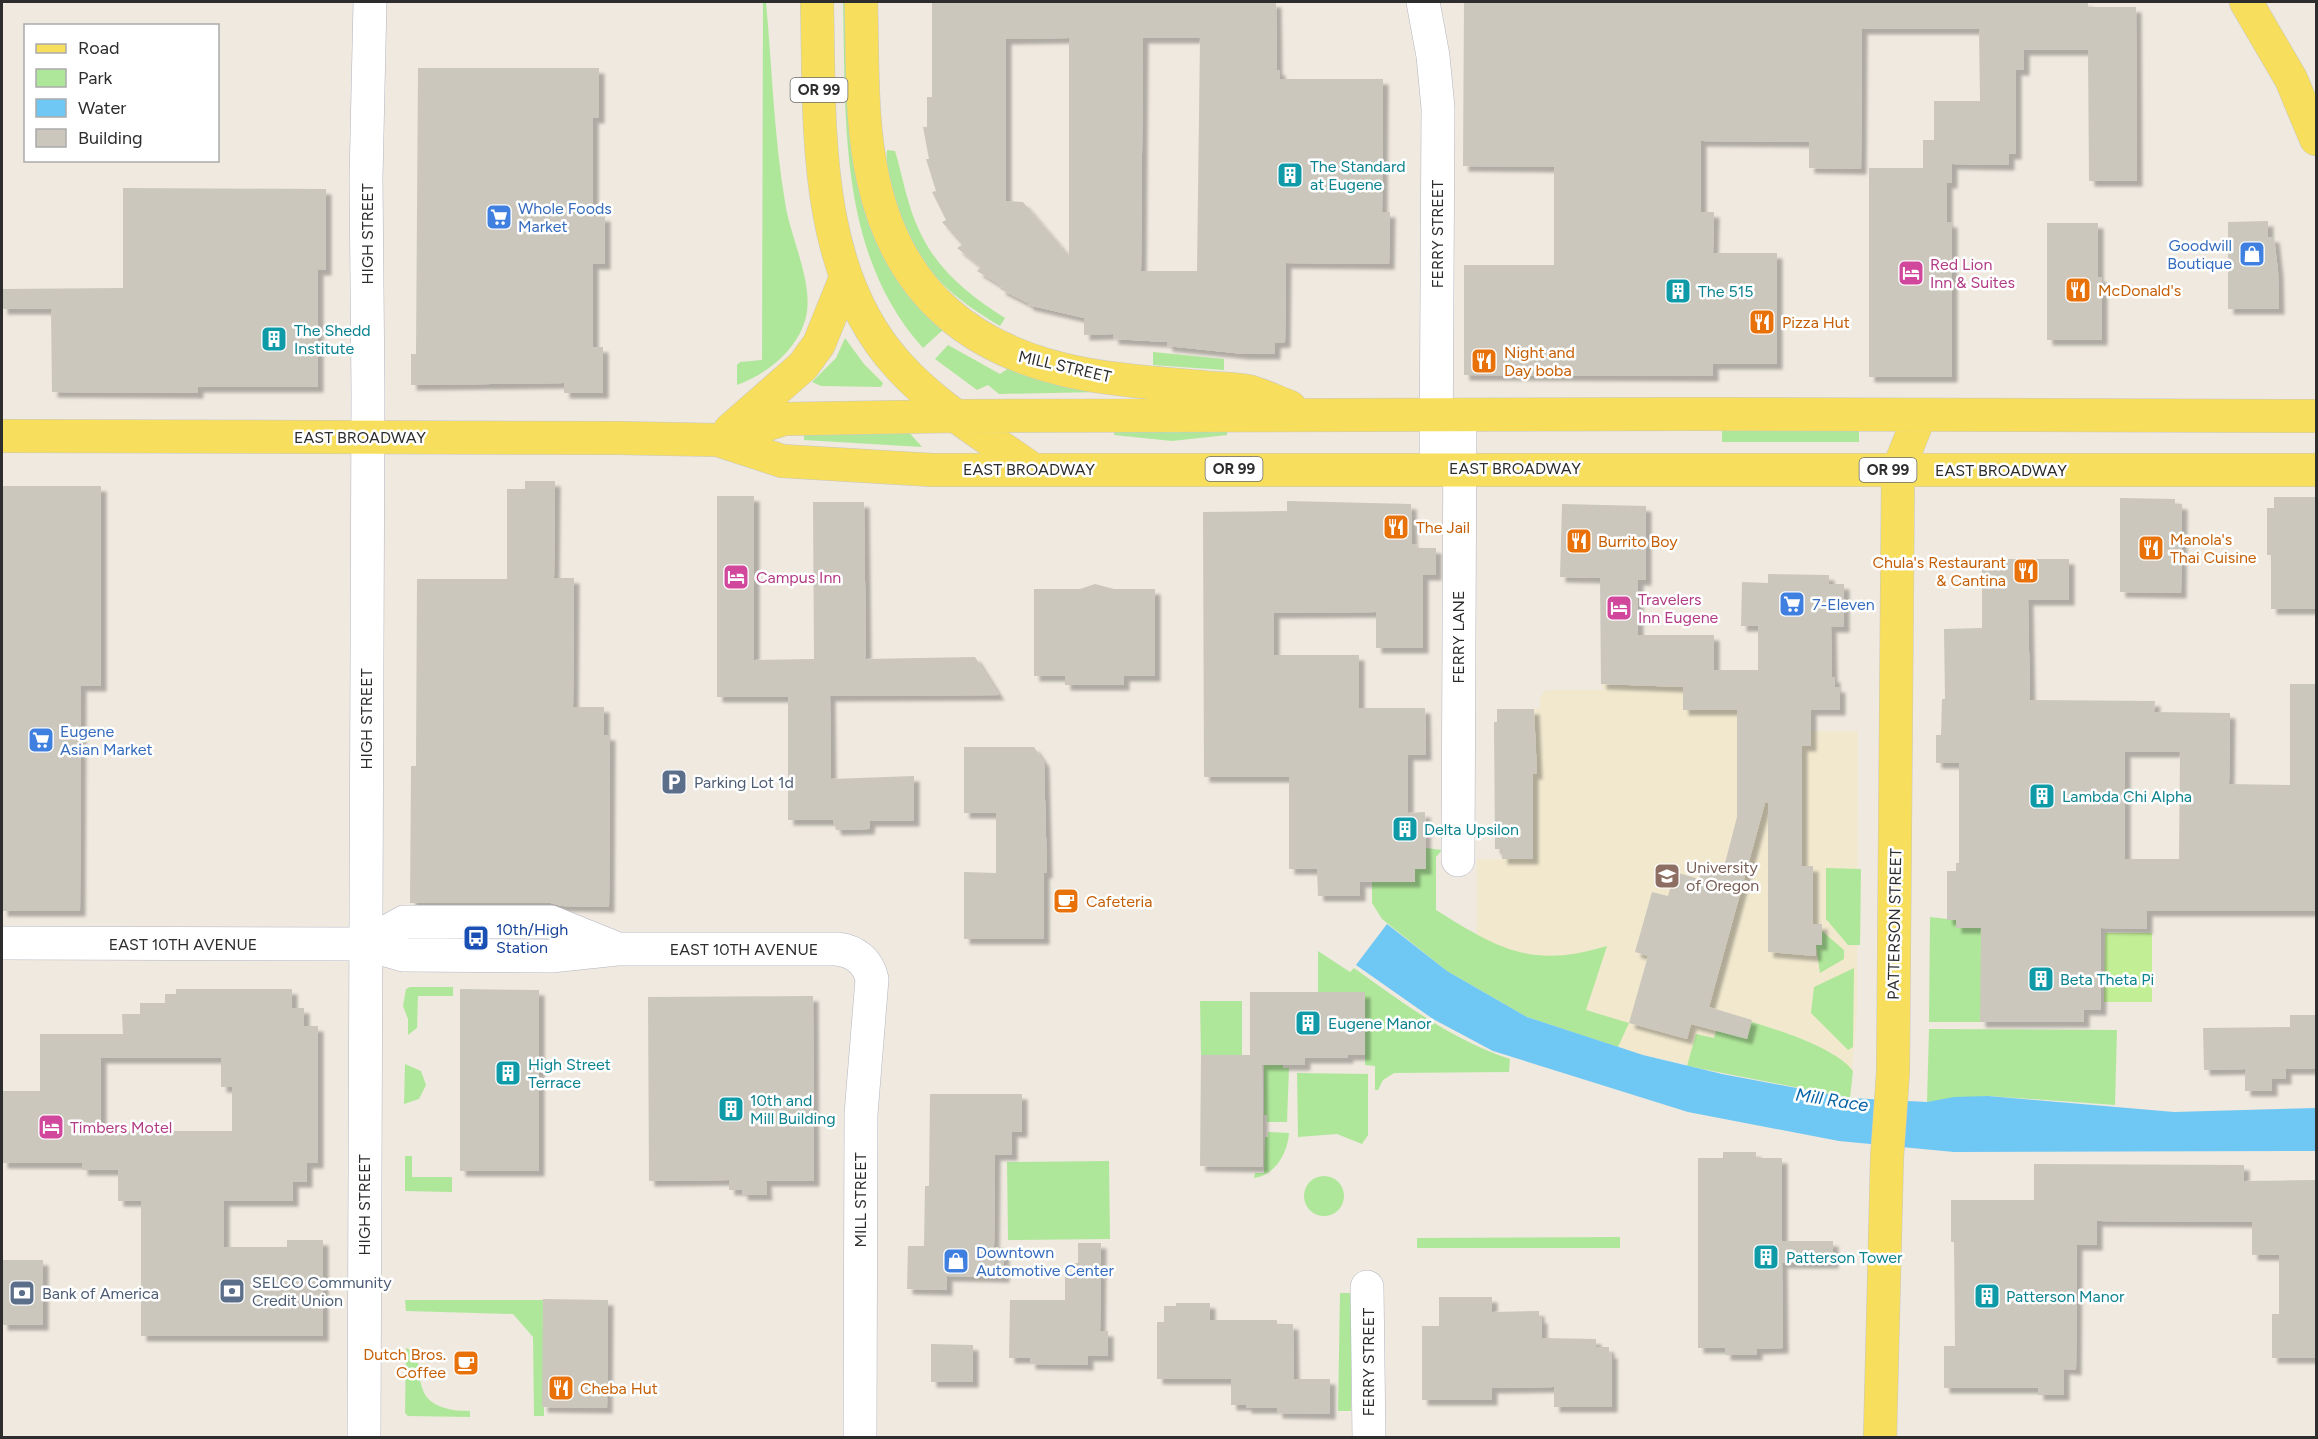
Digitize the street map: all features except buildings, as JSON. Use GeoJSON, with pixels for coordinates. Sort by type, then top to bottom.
{"type":"FeatureCollection","features":[{"type":"Feature","properties":{"kind":"main road","name":"OR 99"},"geometry":{"type":"LineString","coordinates":[[817,2],[820,110],[826,179],[835,237],[846,277],[867,322],[898,366],[933,398],[1032,469]]}},
{"type":"Feature","properties":{"kind":"main road","name":"MILL STREET"},"geometry":{"type":"LineString","coordinates":[[861,2],[867,131],[874,181],[886,225],[906,266],[935,302],[972,333],[1028,361],[1127,380],[1247,392],[1308,414]]}},
{"type":"Feature","properties":{"kind":"main road"},"geometry":{"type":"LineString","coordinates":[[2246,2],[2291,79],[2316,139]]}},
{"type":"Feature","properties":{"kind":"main road"},"geometry":{"type":"LineString","coordinates":[[718,440],[803,366],[819,344],[846,277]]}},
{"type":"Feature","properties":{"kind":"main road","name":"EAST BROADWAY"},"geometry":{"type":"LineString","coordinates":[[718,440],[784,419],[957,416],[1308,414],[2316,416]]}},
{"type":"Feature","properties":{"kind":"main road","name":"PATTERSON STREET"},"geometry":{"type":"LineString","coordinates":[[1880,1437],[1887,1157],[1893,1072],[1898,470],[1920,415]]}},
{"type":"Feature","properties":{"kind":"main road","name":"EAST BROADWAY"},"geometry":{"type":"LineString","coordinates":[[2,436],[718,440],[782,461],[932,470],[1448,468],[2316,470]]}},
{"type":"Feature","properties":{"kind":"street","name":"HIGH STREET"},"geometry":{"type":"LineString","coordinates":[[364,1437],[368,437],[366,179],[370,2]]}},
{"type":"Feature","properties":{"kind":"street","name":"FERRY STREET"},"geometry":{"type":"LineString","coordinates":[[1423,2],[1433,56],[1438,108],[1448,415]]}},
{"type":"Feature","properties":{"kind":"street","name":"FERRY LANE"},"geometry":{"type":"LineString","coordinates":[[1448,415],[1458,860]]}},
{"type":"Feature","properties":{"kind":"street","name":"EAST 10TH AVENUE"},"geometry":{"type":"LineString","coordinates":[[2,944],[365,944],[403,955],[551,956],[617,949],[837,949],[848,950],[866,964]]}},
{"type":"Feature","properties":{"kind":"street","name":"MILL STREET"},"geometry":{"type":"LineString","coordinates":[[860,1437],[861,1114],[872,979],[866,964]]}},
{"type":"Feature","properties":{"kind":"street","name":"FERRY STREET"},"geometry":{"type":"LineString","coordinates":[[1368,1287],[1369,1437]]}},
{"type":"Feature","properties":{"kind":"shaded area","name":"University of Oregon"},"geometry":{"type":"Polygon","coordinates":[[[1662,681],[1683,681],[1683,710],[1748,710],[1811,731],[1858,731],[1857,1010],[1850,1098],[1643,1055],[1527,1017],[1476,988],[1477,859],[1533,859],[1533,774],[1537,774],[1534,709],[1539,709],[1541,695],[1546,690],[1604,690],[1601,684],[1661,687],[1662,681]]]}},
{"type":"Feature","properties":{"kind":"green space"},"geometry":{"type":"Polygon","coordinates":[[[763,2],[766,2],[781,177],[788,216],[804,275],[808,304],[802,329],[789,350],[760,374],[737,385],[737,365],[740,362],[762,360],[763,2]]]}},
{"type":"Feature","properties":{"kind":"green space"},"geometry":{"type":"Polygon","coordinates":[[[843,2],[853,2],[855,111],[945,328],[923,348],[895,311],[875,271],[861,229],[852,184],[847,139],[843,2]]]}},
{"type":"Feature","properties":{"kind":"green space"},"geometry":{"type":"Polygon","coordinates":[[[887,150],[895,151],[911,211],[926,244],[955,280],[1005,318],[1000,326],[962,301],[946,287],[920,256],[901,218],[888,172],[887,150]]]}},
{"type":"Feature","properties":{"kind":"green space"},"geometry":{"type":"Polygon","coordinates":[[[845,338],[864,364],[883,383],[881,387],[821,386],[812,382],[836,358],[845,338]]]}},
{"type":"Feature","properties":{"kind":"green space"},"geometry":{"type":"Polygon","coordinates":[[[948,345],[1000,374],[1012,366],[1099,392],[999,394],[988,385],[977,390],[935,359],[948,345]]]}},
{"type":"Feature","properties":{"kind":"green space"},"geometry":{"type":"Polygon","coordinates":[[[1153,352],[1224,359],[1224,370],[1153,365],[1153,352]]]}},
{"type":"Feature","properties":{"kind":"green space"},"geometry":{"type":"Polygon","coordinates":[[[1227,428],[1227,435],[1172,441],[1114,435],[1115,429],[1227,428]]]}},
{"type":"Feature","properties":{"kind":"green space"},"geometry":{"type":"Polygon","coordinates":[[[1722,428],[1859,430],[1859,442],[1722,442],[1722,428]]]}},
{"type":"Feature","properties":{"kind":"green space"},"geometry":{"type":"Polygon","coordinates":[[[907,430],[922,447],[804,440],[804,433],[907,430]]]}},
{"type":"Feature","properties":{"kind":"green space"},"geometry":{"type":"Polygon","coordinates":[[[1426,848],[1442,850],[1436,857],[1436,910],[1479,935],[1498,945],[1536,955],[1557,956],[1607,946],[1586,1010],[1629,1023],[1618,1047],[1527,1017],[1447,971],[1382,919],[1372,903],[1372,862],[1425,869],[1426,848]]]}},
{"type":"Feature","properties":{"kind":"green space"},"geometry":{"type":"Polygon","coordinates":[[[1826,868],[1861,869],[1860,945],[1848,945],[1826,919],[1826,868]]]}},
{"type":"Feature","properties":{"kind":"green space"},"geometry":{"type":"Polygon","coordinates":[[[1930,917],[1956,920],[1957,928],[2021,928],[1980,1022],[1929,1022],[1930,917]]]}},
{"type":"Feature","properties":{"kind":"green space"},"geometry":{"type":"Polygon","coordinates":[[[1822,931],[1844,950],[1844,959],[1820,973],[1816,945],[1822,945],[1822,931]]]}},
{"type":"Feature","properties":{"kind":"green space"},"geometry":{"type":"Polygon","coordinates":[[[2105,933],[2152,933],[2152,1002],[2104,1002],[2105,933]]]}},
{"type":"Feature","properties":{"kind":"green space"},"geometry":{"type":"Polygon","coordinates":[[[1318,951],[1350,972],[1354,968],[1448,1031],[1510,1059],[1509,1072],[1394,1073],[1383,1080],[1378,1090],[1375,1090],[1375,1066],[1365,1065],[1365,993],[1318,992],[1318,951]]]}},
{"type":"Feature","properties":{"kind":"green space"},"geometry":{"type":"Polygon","coordinates":[[[1854,968],[1853,1047],[1848,1050],[1811,1013],[1814,987],[1854,968]]]}},
{"type":"Feature","properties":{"kind":"green space"},"geometry":{"type":"Polygon","coordinates":[[[410,987],[453,987],[453,996],[418,996],[417,1028],[408,1035],[408,1019],[403,1006],[406,989],[410,987]]]}},
{"type":"Feature","properties":{"kind":"green space"},"geometry":{"type":"Polygon","coordinates":[[[1200,1001],[1242,1001],[1242,1055],[1201,1055],[1200,1001]]]}},
{"type":"Feature","properties":{"kind":"green space"},"geometry":{"type":"Polygon","coordinates":[[[1721,1014],[1792,1035],[1843,1061],[1853,1071],[1850,1098],[1687,1066],[1696,1034],[1714,1038],[1721,1014]]]}},
{"type":"Feature","properties":{"kind":"green space"},"geometry":{"type":"Polygon","coordinates":[[[1929,1029],[2117,1030],[2115,1105],[1988,1096],[1927,1102],[1929,1029]]]}},
{"type":"Feature","properties":{"kind":"green space"},"geometry":{"type":"Polygon","coordinates":[[[405,1064],[421,1071],[426,1085],[419,1099],[404,1104],[405,1064]]]}},
{"type":"Feature","properties":{"kind":"green space"},"geometry":{"type":"Polygon","coordinates":[[[1264,1064],[1283,1064],[1283,1068],[1289,1068],[1287,1122],[1267,1122],[1267,1115],[1264,1115],[1264,1064]]]}},
{"type":"Feature","properties":{"kind":"green space"},"geometry":{"type":"Polygon","coordinates":[[[1297,1073],[1368,1074],[1368,1135],[1362,1144],[1337,1134],[1298,1137],[1297,1073]]]}},
{"type":"Feature","properties":{"kind":"green space"},"geometry":{"type":"Polygon","coordinates":[[[1268,1132],[1289,1133],[1286,1148],[1274,1168],[1268,1173],[1254,1178],[1255,1173],[1264,1173],[1265,1137],[1268,1137],[1268,1132]]]}},
{"type":"Feature","properties":{"kind":"green space"},"geometry":{"type":"Polygon","coordinates":[[[405,1156],[412,1156],[412,1177],[452,1177],[452,1192],[405,1191],[405,1156]]]}},
{"type":"Feature","properties":{"kind":"green space"},"geometry":{"type":"Polygon","coordinates":[[[1109,1161],[1110,1239],[1008,1240],[1007,1162],[1109,1161]]]}},
{"type":"Feature","properties":{"kind":"green space"},"geometry":{"type":"Polygon","coordinates":[[[1324,1176],[1332,1177],[1338,1182],[1343,1188],[1343,1204],[1338,1210],[1332,1215],[1324,1216],[1316,1215],[1310,1210],[1305,1204],[1304,1196],[1305,1188],[1310,1182],[1316,1177],[1324,1176]]]}},
{"type":"Feature","properties":{"kind":"green space"},"geometry":{"type":"Polygon","coordinates":[[[1620,1237],[1620,1248],[1417,1248],[1417,1238],[1620,1237]]]}},
{"type":"Feature","properties":{"kind":"green space"},"geometry":{"type":"Polygon","coordinates":[[[1340,1293],[1352,1293],[1351,1411],[1338,1411],[1340,1293]]]}},
{"type":"Feature","properties":{"kind":"green space"},"geometry":{"type":"Polygon","coordinates":[[[405,1300],[543,1300],[544,1416],[534,1416],[533,1337],[513,1314],[406,1311],[405,1300]]]}},
{"type":"Feature","properties":{"kind":"green space"},"geometry":{"type":"Polygon","coordinates":[[[406,1348],[414,1353],[418,1361],[424,1393],[432,1402],[447,1409],[470,1411],[470,1417],[408,1416],[405,1413],[406,1348]]]}},
{"type":"Feature","properties":{"kind":"water","name":"Mill Race"},"geometry":{"type":"Polygon","coordinates":[[[1387,924],[1447,971],[1527,1017],[1643,1055],[1722,1074],[1850,1098],[1927,1102],[1954,1097],[1988,1096],[2174,1112],[2316,1108],[2316,1151],[1954,1152],[1839,1141],[1688,1112],[1493,1051],[1433,1019],[1356,965],[1387,924]]]}},
{"type":"Feature","properties":{"kind":"place","name":"The Standard at Eugene"},"geometry":{"type":"Point","coordinates":[1290,175]}},
{"type":"Feature","properties":{"kind":"place","name":"Whole Foods Market"},"geometry":{"type":"Point","coordinates":[499,217]}},
{"type":"Feature","properties":{"kind":"place","name":"Goodwill Boutique"},"geometry":{"type":"Point","coordinates":[2252,254]}},
{"type":"Feature","properties":{"kind":"place","name":"Red Lion Inn & Suites"},"geometry":{"type":"Point","coordinates":[1911,273]}},
{"type":"Feature","properties":{"kind":"place","name":"McDonald's"},"geometry":{"type":"Point","coordinates":[2078,290]}},
{"type":"Feature","properties":{"kind":"place","name":"The 515"},"geometry":{"type":"Point","coordinates":[1678,291]}},
{"type":"Feature","properties":{"kind":"place","name":"Pizza Hut"},"geometry":{"type":"Point","coordinates":[1762,322]}},
{"type":"Feature","properties":{"kind":"place","name":"The Shedd Institute"},"geometry":{"type":"Point","coordinates":[274,339]}},
{"type":"Feature","properties":{"kind":"place","name":"Night and Day boba"},"geometry":{"type":"Point","coordinates":[1484,361]}},
{"type":"Feature","properties":{"kind":"place","name":"The Jail"},"geometry":{"type":"Point","coordinates":[1396,527]}},
{"type":"Feature","properties":{"kind":"place","name":"Burrito Boy"},"geometry":{"type":"Point","coordinates":[1579,541]}},
{"type":"Feature","properties":{"kind":"place","name":"Manola's Thai Cuisine"},"geometry":{"type":"Point","coordinates":[2151,548]}},
{"type":"Feature","properties":{"kind":"place","name":"Chula's Restaurant & Cantina"},"geometry":{"type":"Point","coordinates":[2026,571]}},
{"type":"Feature","properties":{"kind":"place","name":"Campus Inn"},"geometry":{"type":"Point","coordinates":[736,577]}},
{"type":"Feature","properties":{"kind":"place","name":"7-Eleven"},"geometry":{"type":"Point","coordinates":[1792,604]}},
{"type":"Feature","properties":{"kind":"place","name":"Travelers Inn Eugene"},"geometry":{"type":"Point","coordinates":[1619,608]}},
{"type":"Feature","properties":{"kind":"place","name":"Eugene Asian Market"},"geometry":{"type":"Point","coordinates":[41,740]}},
{"type":"Feature","properties":{"kind":"place","name":"Parking Lot 1d"},"geometry":{"type":"Point","coordinates":[674,782]}},
{"type":"Feature","properties":{"kind":"place","name":"Lambda Chi Alpha"},"geometry":{"type":"Point","coordinates":[2042,796]}},
{"type":"Feature","properties":{"kind":"place","name":"Delta Upsilon"},"geometry":{"type":"Point","coordinates":[1405,829]}},
{"type":"Feature","properties":{"kind":"place","name":"University of Oregon"},"geometry":{"type":"Point","coordinates":[1667,876]}},
{"type":"Feature","properties":{"kind":"place","name":"Cafeteria"},"geometry":{"type":"Point","coordinates":[1066,901]}},
{"type":"Feature","properties":{"kind":"place","name":"10th/High Station"},"geometry":{"type":"Point","coordinates":[476,938]}},
{"type":"Feature","properties":{"kind":"place","name":"Beta Theta Pi"},"geometry":{"type":"Point","coordinates":[2041,979]}},
{"type":"Feature","properties":{"kind":"place","name":"Eugene Manor"},"geometry":{"type":"Point","coordinates":[1308,1023]}},
{"type":"Feature","properties":{"kind":"place","name":"High Street Terrace"},"geometry":{"type":"Point","coordinates":[508,1073]}},
{"type":"Feature","properties":{"kind":"place","name":"10th and Mill Building"},"geometry":{"type":"Point","coordinates":[731,1109]}},
{"type":"Feature","properties":{"kind":"place","name":"Timbers Motel"},"geometry":{"type":"Point","coordinates":[51,1127]}},
{"type":"Feature","properties":{"kind":"place","name":"Patterson Tower"},"geometry":{"type":"Point","coordinates":[1766,1257]}},
{"type":"Feature","properties":{"kind":"place","name":"Downtown Automotive Center"},"geometry":{"type":"Point","coordinates":[956,1261]}},
{"type":"Feature","properties":{"kind":"place","name":"SELCO Community Credit Union"},"geometry":{"type":"Point","coordinates":[232,1291]}},
{"type":"Feature","properties":{"kind":"place","name":"Bank of America"},"geometry":{"type":"Point","coordinates":[22,1293]}},
{"type":"Feature","properties":{"kind":"place","name":"Patterson Manor"},"geometry":{"type":"Point","coordinates":[1987,1296]}},
{"type":"Feature","properties":{"kind":"place","name":"Dutch Bros. Coffee"},"geometry":{"type":"Point","coordinates":[466,1363]}},
{"type":"Feature","properties":{"kind":"place","name":"Cheba Hut"},"geometry":{"type":"Point","coordinates":[561,1388]}}]}
